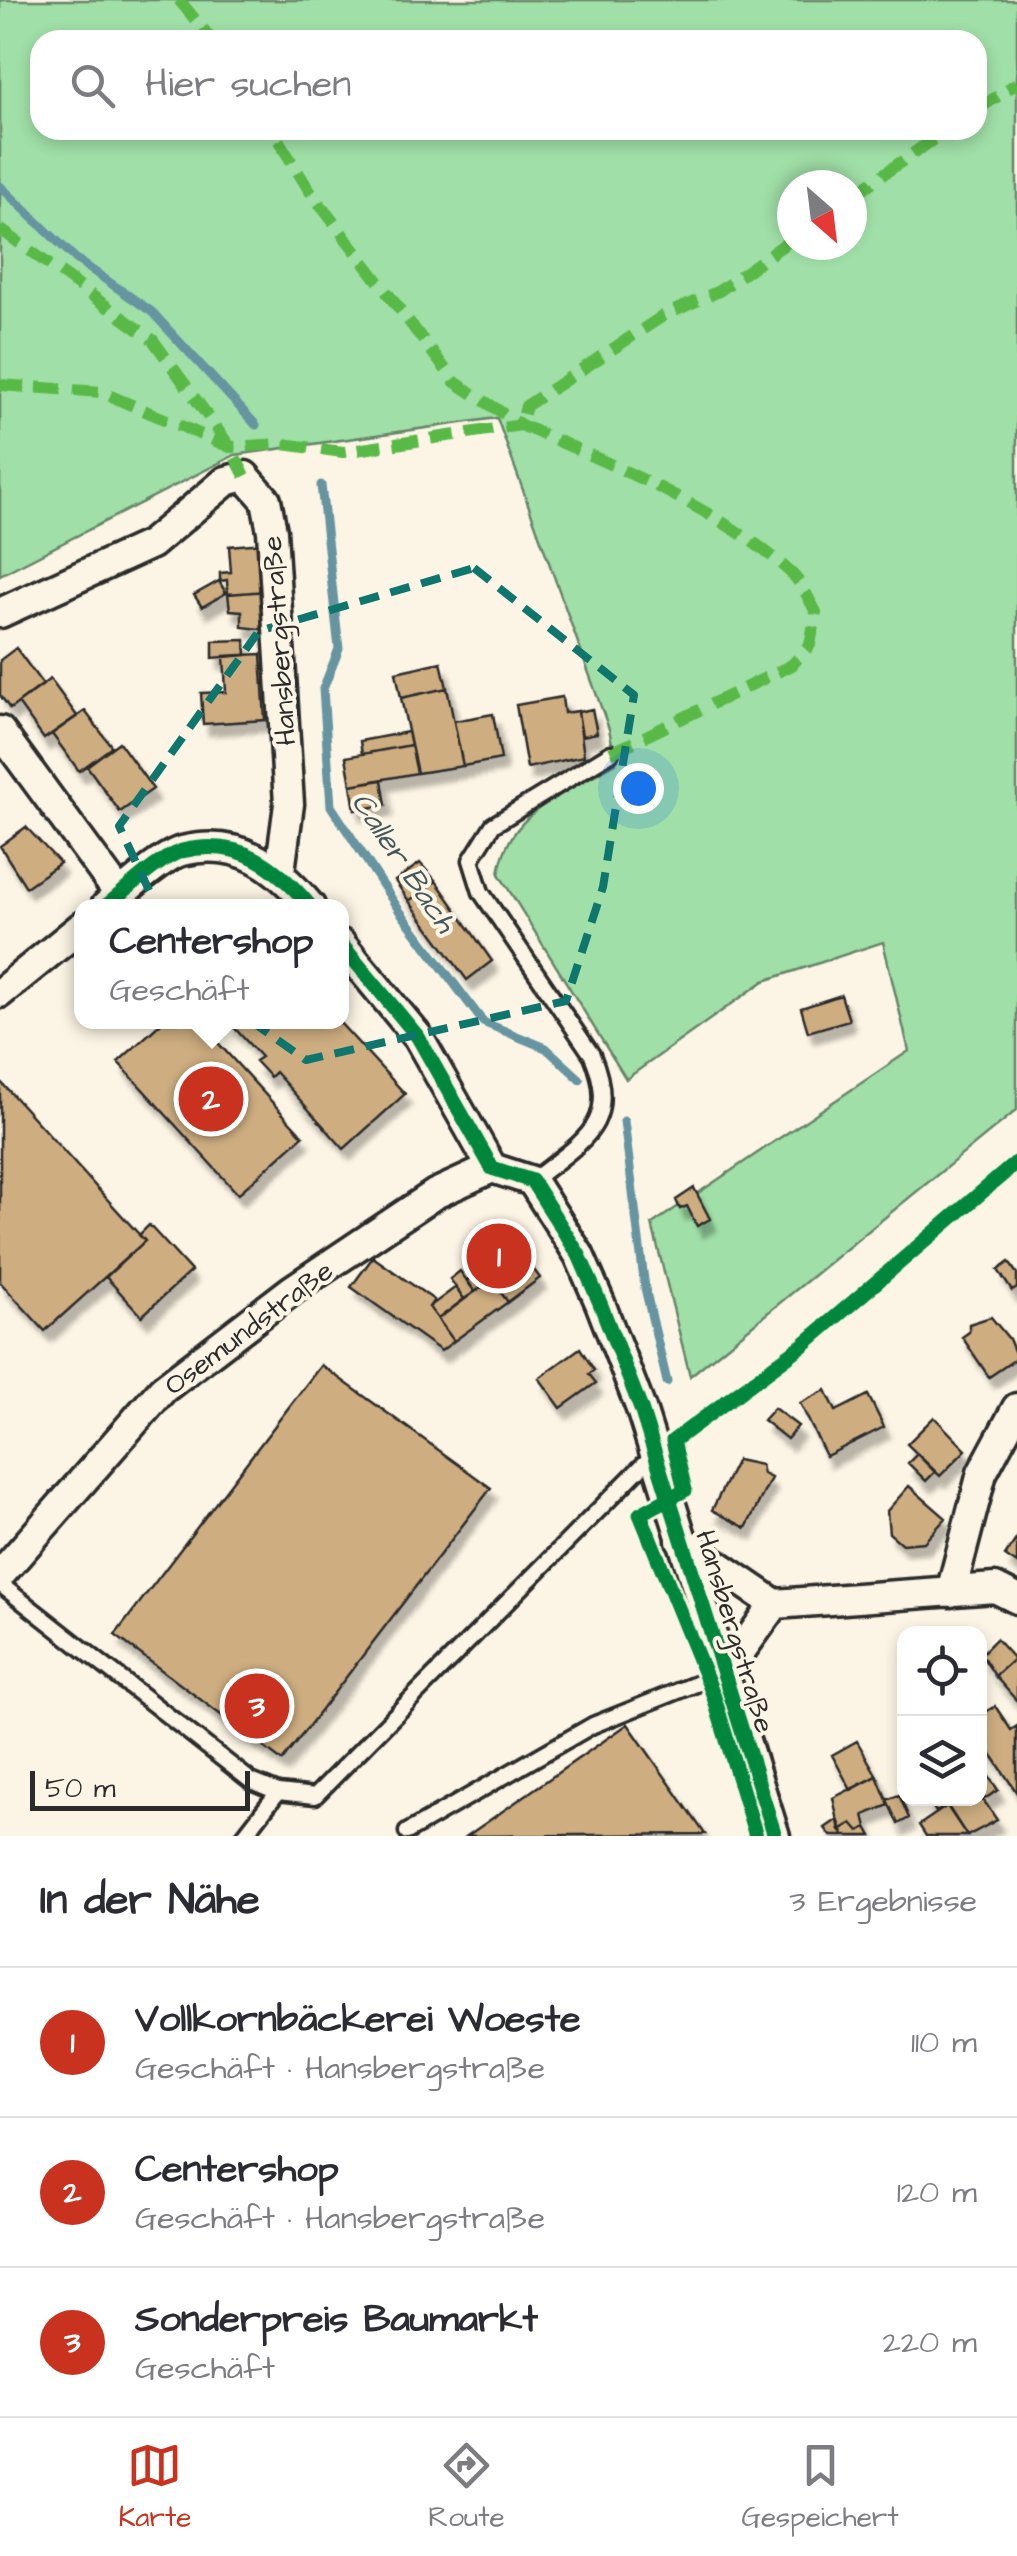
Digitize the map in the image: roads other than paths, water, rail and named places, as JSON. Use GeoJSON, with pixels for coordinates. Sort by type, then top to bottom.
{"type":"FeatureCollection","features":[{"type":"Feature","properties":{"kind":"street","name":"Hansbergstraße"},"geometry":{"type":"LineString","coordinates":[[0,613],[151,544],[226,480],[245,476],[266,500],[272,531],[288,804],[280,871]]}},
{"type":"Feature","properties":{"kind":"street"},"geometry":{"type":"LineString","coordinates":[[0,731],[112,899]]}},
{"type":"Feature","properties":{"kind":"street"},"geometry":{"type":"LineString","coordinates":[[116,899],[180,852],[234,849],[280,871],[304,899]]}},
{"type":"Feature","properties":{"kind":"street"},"geometry":{"type":"LineString","coordinates":[[0,993],[74,933]]}},
{"type":"Feature","properties":{"kind":"street"},"geometry":{"type":"LineString","coordinates":[[349,954],[418,1037],[492,1168],[532,1181]]}},
{"type":"Feature","properties":{"kind":"street","name":"Osemundstraße"},"geometry":{"type":"LineString","coordinates":[[0,1575],[163,1388],[292,1290],[435,1194],[492,1168]]}},
{"type":"Feature","properties":{"kind":"street","name":"Hansbergstraße"},"geometry":{"type":"LineString","coordinates":[[532,1181],[579,1255],[654,1454],[775,1836]]}},
{"type":"Feature","properties":{"kind":"street"},"geometry":{"type":"LineString","coordinates":[[951,1592],[982,1473],[1017,1408]]}},
{"type":"Feature","properties":{"kind":"street"},"geometry":{"type":"LineString","coordinates":[[682,1540],[774,1604],[995,1588],[1017,1599]]}},
{"type":"Feature","properties":{"kind":"street"},"geometry":{"type":"LineString","coordinates":[[726,1672],[774,1604]]}},
{"type":"Feature","properties":{"kind":"lane"},"geometry":{"type":"LineString","coordinates":[[532,1181],[587,1137],[597,1121],[604,1085],[592,1055],[480,892],[471,860],[494,825],[611,752]]}},
{"type":"Feature","properties":{"kind":"lane"},"geometry":{"type":"LineString","coordinates":[[0,1584],[251,1781],[278,1792],[315,1796],[654,1454]]}},
{"type":"Feature","properties":{"kind":"lane"},"geometry":{"type":"LineString","coordinates":[[407,1832],[593,1725],[726,1672]]}},
{"type":"Feature","properties":{"kind":"lane"},"geometry":{"type":"LineString","coordinates":[[244,1836],[278,1792]]}},
{"type":"Feature","properties":{"kind":"waterway","name":"Caller Bach"},"geometry":{"type":"LineString","coordinates":[[0,186],[76,259],[152,312],[256,425]]}},
{"type":"Feature","properties":{"kind":"waterway","name":"Caller Bach"},"geometry":{"type":"LineString","coordinates":[[321,485],[339,649],[323,689],[331,806],[399,910],[483,1022],[546,1048],[580,1079]]}},
{"type":"Feature","properties":{"kind":"waterway","name":"Caller Bach"},"geometry":{"type":"LineString","coordinates":[[624,1121],[645,1288],[667,1382]]}},
{"type":"Feature","properties":{"kind":"place","name":"Centershop"},"geometry":{"type":"Point","coordinates":[211,1099]}},
{"type":"Feature","properties":{"kind":"place","name":"Vollkornbäckerei Woeste"},"geometry":{"type":"Point","coordinates":[499,1256]}},
{"type":"Feature","properties":{"kind":"place","name":"Sonderpreis Baumarkt"},"geometry":{"type":"Point","coordinates":[257,1706]}}]}
